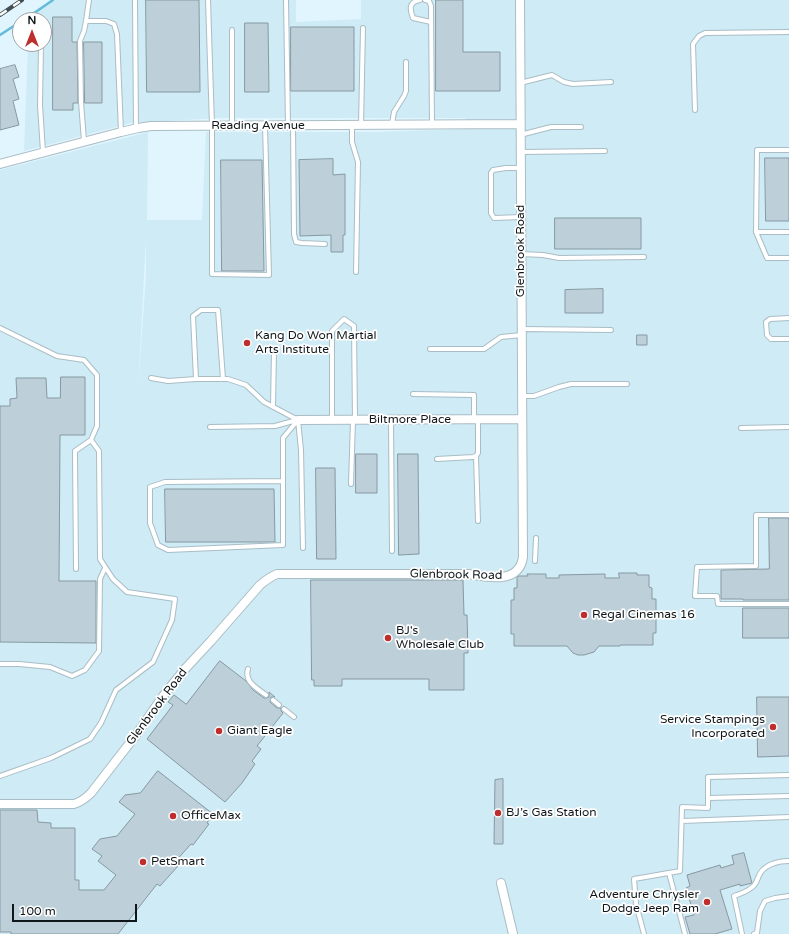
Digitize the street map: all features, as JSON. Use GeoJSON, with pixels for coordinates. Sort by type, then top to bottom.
{"type":"FeatureCollection","features":[{"type":"Feature","properties":{"kind":"street","name":"Glenbrook Road"},"geometry":{"type":"LineString","coordinates":[[0,804],[74,804],[81,802],[86,798],[136,735],[163,696],[186,669],[260,585],[277,574],[468,574],[491,578],[505,577],[516,572],[521,565],[523,557],[520,0]]}},
{"type":"Feature","properties":{"kind":"street","name":"Reading Avenue"},"geometry":{"type":"LineString","coordinates":[[0,164],[136,128],[152,126],[520,124]]}},
{"type":"Feature","properties":{"kind":"street","name":"Biltmore Place"},"geometry":{"type":"LineString","coordinates":[[298,420],[522,419]]}},
{"type":"Feature","properties":{"kind":"street"},"geometry":{"type":"LineString","coordinates":[[501,883],[513,934]]}},
{"type":"Feature","properties":{"kind":"lane"},"geometry":{"type":"LineString","coordinates":[[84,142],[81,102],[80,41],[84,31],[89,0]]}},
{"type":"Feature","properties":{"kind":"lane"},"geometry":{"type":"LineString","coordinates":[[135,0],[136,128]]}},
{"type":"Feature","properties":{"kind":"lane"},"geometry":{"type":"LineString","coordinates":[[208,0],[212,126],[212,274],[269,275],[265,126]]}},
{"type":"Feature","properties":{"kind":"lane"},"geometry":{"type":"LineString","coordinates":[[286,0],[294,234],[296,242],[325,244]]}},
{"type":"Feature","properties":{"kind":"lane"},"geometry":{"type":"LineString","coordinates":[[420,0],[412,4],[410,9],[413,18],[431,22]]}},
{"type":"Feature","properties":{"kind":"lane"},"geometry":{"type":"LineString","coordinates":[[425,0],[429,1],[431,6],[432,124]]}},
{"type":"Feature","properties":{"kind":"lane"},"geometry":{"type":"LineString","coordinates":[[86,21],[106,21],[114,24],[117,41],[121,132]]}},
{"type":"Feature","properties":{"kind":"lane"},"geometry":{"type":"LineString","coordinates":[[361,125],[362,28]]}},
{"type":"Feature","properties":{"kind":"lane"},"geometry":{"type":"LineString","coordinates":[[232,30],[232,126]]}},
{"type":"Feature","properties":{"kind":"lane"},"geometry":{"type":"LineString","coordinates":[[695,110],[693,44],[699,36],[706,33],[789,32]]}},
{"type":"Feature","properties":{"kind":"lane"},"geometry":{"type":"LineString","coordinates":[[41,52],[40,105],[43,153]]}},
{"type":"Feature","properties":{"kind":"lane"},"geometry":{"type":"LineString","coordinates":[[392,125],[394,112],[406,91],[406,62]]}},
{"type":"Feature","properties":{"kind":"lane"},"geometry":{"type":"LineString","coordinates":[[520,83],[552,75],[564,82],[573,84],[611,82]]}},
{"type":"Feature","properties":{"kind":"lane"},"geometry":{"type":"LineString","coordinates":[[352,125],[352,142],[358,162],[356,272]]}},
{"type":"Feature","properties":{"kind":"lane"},"geometry":{"type":"LineString","coordinates":[[520,135],[551,127],[580,127]]}},
{"type":"Feature","properties":{"kind":"lane"},"geometry":{"type":"LineString","coordinates":[[789,150],[756,150],[756,232],[767,258],[789,258]]}},
{"type":"Feature","properties":{"kind":"lane"},"geometry":{"type":"LineString","coordinates":[[520,152],[605,151]]}},
{"type":"Feature","properties":{"kind":"lane"},"geometry":{"type":"LineString","coordinates":[[520,168],[493,170],[491,173],[491,213],[494,218],[521,217]]}},
{"type":"Feature","properties":{"kind":"lane"},"geometry":{"type":"LineString","coordinates":[[756,232],[789,232]]}},
{"type":"Feature","properties":{"kind":"lane"},"geometry":{"type":"LineString","coordinates":[[521,254],[544,255],[559,258],[644,257]]}},
{"type":"Feature","properties":{"kind":"lane"},"geometry":{"type":"LineString","coordinates":[[196,379],[194,316],[201,310],[218,310],[223,379]]}},
{"type":"Feature","properties":{"kind":"lane"},"geometry":{"type":"LineString","coordinates":[[332,420],[332,331],[344,318],[354,326],[352,484]]}},
{"type":"Feature","properties":{"kind":"lane"},"geometry":{"type":"LineString","coordinates":[[789,318],[770,318],[766,322],[767,335],[771,339],[789,340]]}},
{"type":"Feature","properties":{"kind":"lane"},"geometry":{"type":"LineString","coordinates":[[0,328],[57,356],[84,360],[97,375],[97,426],[91,440],[75,451],[76,569]]}},
{"type":"Feature","properties":{"kind":"lane"},"geometry":{"type":"LineString","coordinates":[[430,349],[484,349],[501,337],[522,332],[611,330]]}},
{"type":"Feature","properties":{"kind":"lane"},"geometry":{"type":"LineString","coordinates":[[273,407],[274,350]]}},
{"type":"Feature","properties":{"kind":"lane"},"geometry":{"type":"LineString","coordinates":[[152,378],[168,381],[228,379],[246,385],[264,402],[298,420]]}},
{"type":"Feature","properties":{"kind":"lane"},"geometry":{"type":"LineString","coordinates":[[522,396],[534,396],[571,384],[627,384]]}},
{"type":"Feature","properties":{"kind":"lane"},"geometry":{"type":"LineString","coordinates":[[412,394],[474,395],[478,453],[476,456],[478,521]]}},
{"type":"Feature","properties":{"kind":"lane"},"geometry":{"type":"LineString","coordinates":[[210,427],[275,426],[298,420]]}},
{"type":"Feature","properties":{"kind":"lane"},"geometry":{"type":"LineString","coordinates":[[283,481],[165,482],[150,487],[150,523],[158,544],[168,550],[284,545],[283,438],[298,420]]}},
{"type":"Feature","properties":{"kind":"lane"},"geometry":{"type":"LineString","coordinates":[[298,420],[301,450],[303,548]]}},
{"type":"Feature","properties":{"kind":"lane"},"geometry":{"type":"LineString","coordinates":[[391,420],[392,551]]}},
{"type":"Feature","properties":{"kind":"lane"},"geometry":{"type":"LineString","coordinates":[[741,428],[789,427]]}},
{"type":"Feature","properties":{"kind":"lane"},"geometry":{"type":"LineString","coordinates":[[0,776],[51,758],[90,740],[101,723],[116,690],[153,662],[172,620],[175,599],[127,592],[113,579],[100,559],[99,451],[91,440]]}},
{"type":"Feature","properties":{"kind":"lane"},"geometry":{"type":"LineString","coordinates":[[437,459],[473,458],[476,456]]}},
{"type":"Feature","properties":{"kind":"lane"},"geometry":{"type":"LineString","coordinates":[[789,515],[756,515],[756,566],[696,567],[695,596],[717,596],[718,604],[789,604]]}},
{"type":"Feature","properties":{"kind":"lane"},"geometry":{"type":"LineString","coordinates":[[535,561],[536,538]]}},
{"type":"Feature","properties":{"kind":"lane"},"geometry":{"type":"LineString","coordinates":[[0,664],[50,667],[72,676],[85,670],[99,651],[100,579],[105,568]]}},
{"type":"Feature","properties":{"kind":"lane"},"geometry":{"type":"LineString","coordinates":[[248,668],[246,674],[247,678],[266,695]]}},
{"type":"Feature","properties":{"kind":"lane"},"geometry":{"type":"LineString","coordinates":[[273,700],[279,705]]}},
{"type":"Feature","properties":{"kind":"lane"},"geometry":{"type":"LineString","coordinates":[[284,709],[294,717]]}},
{"type":"Feature","properties":{"kind":"lane"},"geometry":{"type":"LineString","coordinates":[[644,934],[636,904],[634,879],[680,871],[682,807],[708,808],[708,777],[789,775]]}},
{"type":"Feature","properties":{"kind":"lane"},"geometry":{"type":"LineString","coordinates":[[708,798],[789,796]]}},
{"type":"Feature","properties":{"kind":"lane"},"geometry":{"type":"LineString","coordinates":[[682,821],[789,817]]}},
{"type":"Feature","properties":{"kind":"lane"},"geometry":{"type":"LineString","coordinates":[[742,934],[734,896],[752,888],[765,867],[778,861],[789,861]]}},
{"type":"Feature","properties":{"kind":"lane"},"geometry":{"type":"LineString","coordinates":[[669,874],[685,934]]}},
{"type":"Feature","properties":{"kind":"lane"},"geometry":{"type":"LineString","coordinates":[[754,934],[757,933],[760,911],[765,901],[789,896]]}},
{"type":"Feature","properties":{"kind":"shaded area"},"geometry":{"type":"Polygon","coordinates":[[[55,0],[296,0],[296,22],[361,19],[361,0],[789,0],[789,934],[0,934],[0,170],[148,132],[147,220],[202,220],[206,132],[376,132],[466,129],[466,118],[220,118],[131,123],[24,151],[28,52],[52,52],[52,12],[36,12],[55,0]],[[146,238],[138,389],[146,276],[146,238]]]}},
{"type":"Feature","properties":{"kind":"building"},"geometry":{"type":"Polygon","coordinates":[[[146,0],[199,0],[200,92],[147,92],[146,0]]]}},
{"type":"Feature","properties":{"kind":"building"},"geometry":{"type":"Polygon","coordinates":[[[436,0],[463,0],[463,52],[500,52],[500,91],[436,91],[436,0]]]}},
{"type":"Feature","properties":{"kind":"building"},"geometry":{"type":"Polygon","coordinates":[[[53,17],[72,17],[72,42],[77,42],[78,103],[73,103],[73,110],[53,110],[53,17]]]}},
{"type":"Feature","properties":{"kind":"building"},"geometry":{"type":"Polygon","coordinates":[[[245,23],[268,23],[269,92],[245,92],[245,23]]]}},
{"type":"Feature","properties":{"kind":"building"},"geometry":{"type":"Polygon","coordinates":[[[291,27],[354,27],[354,91],[291,91],[291,27]]]}},
{"type":"Feature","properties":{"kind":"building"},"geometry":{"type":"Polygon","coordinates":[[[84,42],[102,42],[102,103],[85,103],[84,42]]]}},
{"type":"Feature","properties":{"kind":"building"},"geometry":{"type":"Polygon","coordinates":[[[15,65],[19,77],[13,79],[19,99],[13,101],[19,125],[0,130],[0,69],[15,65]]]}},
{"type":"Feature","properties":{"kind":"building"},"geometry":{"type":"Polygon","coordinates":[[[765,158],[789,158],[789,221],[766,221],[765,158]]]}},
{"type":"Feature","properties":{"kind":"building"},"geometry":{"type":"Polygon","coordinates":[[[333,159],[333,175],[345,174],[345,235],[343,235],[343,252],[331,252],[331,235],[300,236],[299,160],[333,159]]]}},
{"type":"Feature","properties":{"kind":"building"},"geometry":{"type":"Polygon","coordinates":[[[221,160],[262,160],[264,271],[222,271],[221,160]]]}},
{"type":"Feature","properties":{"kind":"building"},"geometry":{"type":"Polygon","coordinates":[[[555,218],[641,218],[641,249],[555,249],[555,218]]]}},
{"type":"Feature","properties":{"kind":"building"},"geometry":{"type":"Polygon","coordinates":[[[603,289],[603,313],[565,313],[565,290],[603,289]]]}},
{"type":"Feature","properties":{"kind":"building"},"geometry":{"type":"Polygon","coordinates":[[[637,335],[647,335],[647,345],[637,345],[637,335]]]}},
{"type":"Feature","properties":{"kind":"building"},"geometry":{"type":"Polygon","coordinates":[[[61,377],[85,377],[85,435],[60,435],[59,581],[96,581],[96,643],[0,642],[0,406],[10,406],[10,399],[17,398],[16,378],[46,378],[47,398],[60,398],[61,377]]]}},
{"type":"Feature","properties":{"kind":"building"},"geometry":{"type":"Polygon","coordinates":[[[356,454],[377,454],[377,493],[356,493],[356,454]]]}},
{"type":"Feature","properties":{"kind":"building"},"geometry":{"type":"Polygon","coordinates":[[[398,454],[418,454],[419,554],[399,555],[398,454]]]}},
{"type":"Feature","properties":{"kind":"building"},"geometry":{"type":"Polygon","coordinates":[[[316,468],[335,468],[336,559],[317,559],[316,468]]]}},
{"type":"Feature","properties":{"kind":"building"},"geometry":{"type":"Polygon","coordinates":[[[165,489],[274,489],[275,542],[166,542],[165,489]]]}},
{"type":"Feature","properties":{"kind":"building"},"geometry":{"type":"Polygon","coordinates":[[[769,518],[789,518],[789,600],[721,599],[721,570],[769,569],[769,518]]]}},
{"type":"Feature","properties":{"kind":"building"},"geometry":{"type":"Polygon","coordinates":[[[619,573],[649,575],[649,587],[652,588],[652,599],[656,599],[656,633],[653,633],[653,645],[599,646],[594,652],[584,655],[573,653],[567,646],[514,646],[514,634],[511,634],[511,600],[514,600],[514,588],[517,588],[517,577],[528,576],[527,574],[546,574],[546,578],[559,578],[559,575],[605,574],[605,578],[619,578],[619,573]]]}},
{"type":"Feature","properties":{"kind":"building"},"geometry":{"type":"Polygon","coordinates":[[[311,580],[463,580],[464,615],[467,615],[468,653],[464,653],[464,690],[429,690],[429,679],[342,679],[342,686],[314,686],[314,680],[312,680],[311,580]]]}},
{"type":"Feature","properties":{"kind":"building"},"geometry":{"type":"Polygon","coordinates":[[[743,608],[789,608],[789,638],[743,638],[743,608]]]}},
{"type":"Feature","properties":{"kind":"building"},"geometry":{"type":"Polygon","coordinates":[[[220,661],[246,681],[253,690],[264,698],[269,697],[269,692],[275,697],[271,697],[270,702],[277,708],[281,708],[283,713],[257,746],[261,749],[252,761],[255,764],[242,783],[225,802],[147,739],[173,705],[168,702],[174,695],[186,704],[220,661]]]}},
{"type":"Feature","properties":{"kind":"building","name":"Service Stampings Incorporated"},"geometry":{"type":"Polygon","coordinates":[[[757,697],[789,697],[789,756],[758,757],[757,697]]]}},
{"type":"Feature","properties":{"kind":"building"},"geometry":{"type":"Polygon","coordinates":[[[158,771],[213,814],[207,823],[209,824],[193,845],[191,844],[174,863],[178,866],[160,886],[157,884],[118,934],[11,934],[11,932],[0,932],[0,810],[37,810],[38,822],[51,823],[51,828],[75,828],[75,880],[79,880],[79,890],[104,890],[116,875],[98,861],[102,856],[92,849],[100,839],[117,836],[135,814],[119,802],[125,795],[140,793],[158,771]]]}},
{"type":"Feature","properties":{"kind":"building"},"geometry":{"type":"Polygon","coordinates":[[[503,779],[503,844],[494,844],[495,780],[503,779]]]}},
{"type":"Feature","properties":{"kind":"building","name":"Adventure Chrysler Dodge Jeep Ram"},"geometry":{"type":"Polygon","coordinates":[[[744,853],[752,883],[740,886],[740,884],[720,890],[732,929],[715,934],[690,934],[685,917],[694,915],[686,888],[690,886],[687,875],[720,865],[721,868],[734,864],[732,856],[744,853]]]}},
{"type":"Feature","properties":{"kind":"waterway"},"geometry":{"type":"LineString","coordinates":[[36,12],[53,0]]}},
{"type":"Feature","properties":{"kind":"waterway"},"geometry":{"type":"LineString","coordinates":[[0,35],[12,27]]}},
{"type":"Feature","properties":{"kind":"railway"},"geometry":{"type":"LineString","coordinates":[[0,15],[22,0]]}},
{"type":"Feature","properties":{"kind":"place","name":"Kang Do Won Martial Arts Institute"},"geometry":{"type":"Point","coordinates":[247,343]}},
{"type":"Feature","properties":{"kind":"place","name":"Regal Cinemas 16"},"geometry":{"type":"Point","coordinates":[584,615]}},
{"type":"Feature","properties":{"kind":"place","name":"BJ's Wholesale Club"},"geometry":{"type":"Point","coordinates":[388,638]}},
{"type":"Feature","properties":{"kind":"place","name":"Service Stampings Incorporated"},"geometry":{"type":"Point","coordinates":[773,727]}},
{"type":"Feature","properties":{"kind":"place","name":"Giant Eagle"},"geometry":{"type":"Point","coordinates":[219,731]}},
{"type":"Feature","properties":{"kind":"place","name":"BJ’s Gas Station"},"geometry":{"type":"Point","coordinates":[498,813]}},
{"type":"Feature","properties":{"kind":"place","name":"OfficeMax"},"geometry":{"type":"Point","coordinates":[173,816]}},
{"type":"Feature","properties":{"kind":"place","name":"PetSmart"},"geometry":{"type":"Point","coordinates":[143,862]}},
{"type":"Feature","properties":{"kind":"place","name":"Adventure Chrysler Dodge Jeep Ram"},"geometry":{"type":"Point","coordinates":[707,902]}}]}
